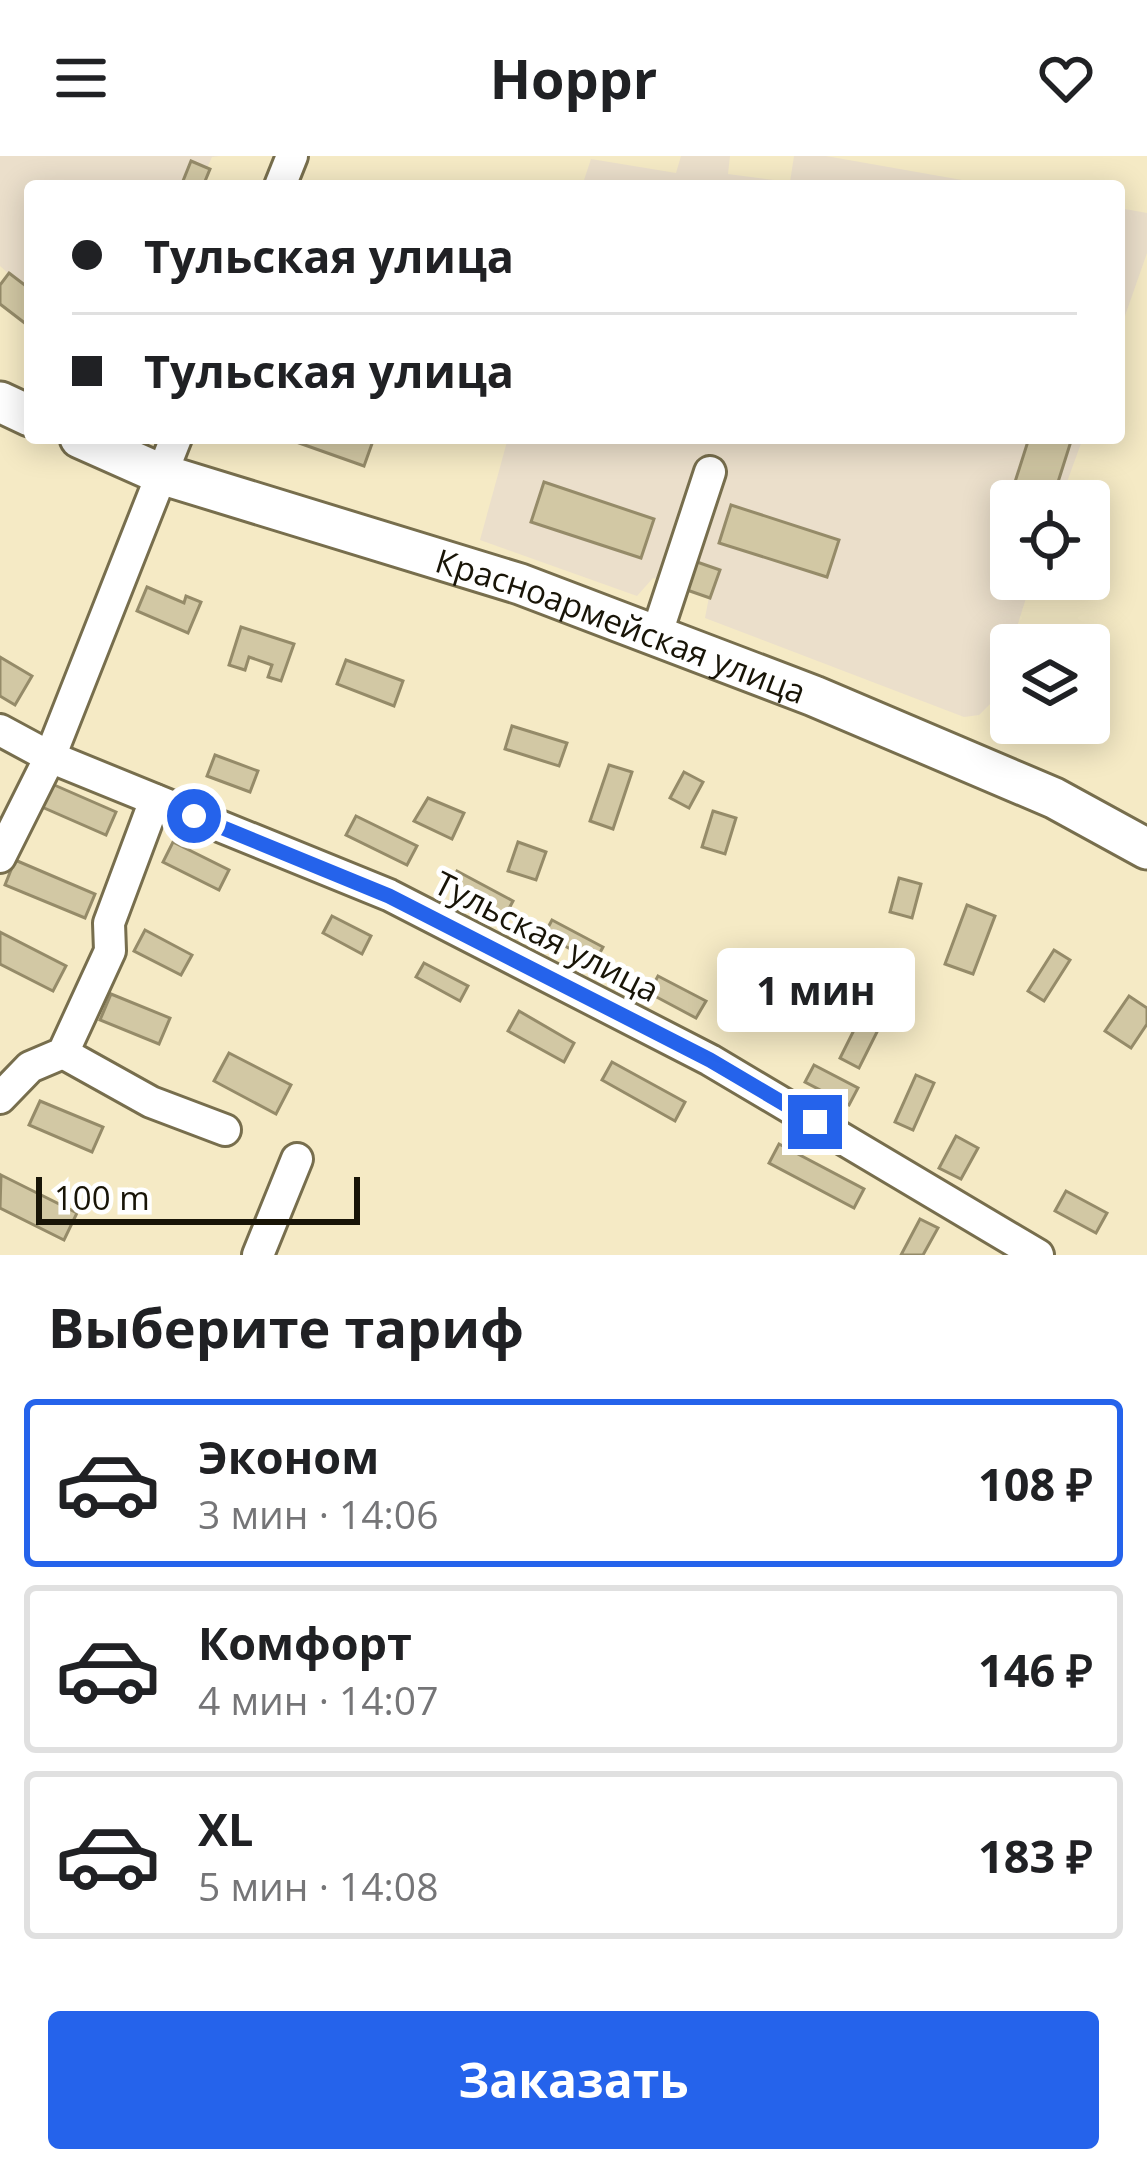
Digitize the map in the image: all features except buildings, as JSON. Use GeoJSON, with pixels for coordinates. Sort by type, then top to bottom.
{"type":"FeatureCollection","features":[{"type":"Feature","properties":{"kind":"main road","name":"Красноармейская улица"},"geometry":{"type":"LineString","coordinates":[[109,444],[168,456],[814,696],[1054,798],[1147,848]]}},
{"type":"Feature","properties":{"kind":"street"},"geometry":{"type":"LineString","coordinates":[[0,856],[50,757],[168,456]]}},
{"type":"Feature","properties":{"kind":"street"},"geometry":{"type":"LineString","coordinates":[[656,636],[710,472]]}},
{"type":"Feature","properties":{"kind":"street","name":"Тульская улица"},"geometry":{"type":"LineString","coordinates":[[0,730],[50,757],[389,896],[670,1039],[1038,1255]]}},
{"type":"Feature","properties":{"kind":"street"},"geometry":{"type":"LineString","coordinates":[[0,1098],[30,1067],[63,1053],[110,952],[109,923],[155,800]]}},
{"type":"Feature","properties":{"kind":"street"},"geometry":{"type":"LineString","coordinates":[[63,1053],[151,1102],[225,1130]]}},
{"type":"Feature","properties":{"kind":"street"},"geometry":{"type":"LineString","coordinates":[[258,1255],[297,1159]]}},
{"type":"Feature","properties":{"kind":"shaded area"},"geometry":{"type":"Polygon","coordinates":[[[0,156],[220,156],[212,157],[202,180],[24,180],[24,287],[0,266],[0,156]]]}},
{"type":"Feature","properties":{"kind":"shaded area"},"geometry":{"type":"Polygon","coordinates":[[[681,156],[730,156],[728,174],[774,180],[584,180],[591,159],[676,173],[681,156]]]}},
{"type":"Feature","properties":{"kind":"shaded area"},"geometry":{"type":"Polygon","coordinates":[[[794,156],[826,156],[962,180],[790,180],[794,156]]]}},
{"type":"Feature","properties":{"kind":"shaded area"},"geometry":{"type":"Polygon","coordinates":[[[1125,209],[1147,213],[1147,253],[1125,316],[1125,209]]]}},
{"type":"Feature","properties":{"kind":"shaded area"},"geometry":{"type":"Polygon","coordinates":[[[506,444],[1081,444],[1068,480],[990,480],[990,600],[1025,600],[1018,624],[990,624],[990,704],[979,715],[964,717],[705,618],[709,597],[653,578],[637,596],[480,540],[506,444]]]}},
{"type":"Feature","properties":{"kind":"route"},"geometry":{"type":"LineString","coordinates":[[194,816],[389,896],[710,1060],[815,1122]]}}]}
